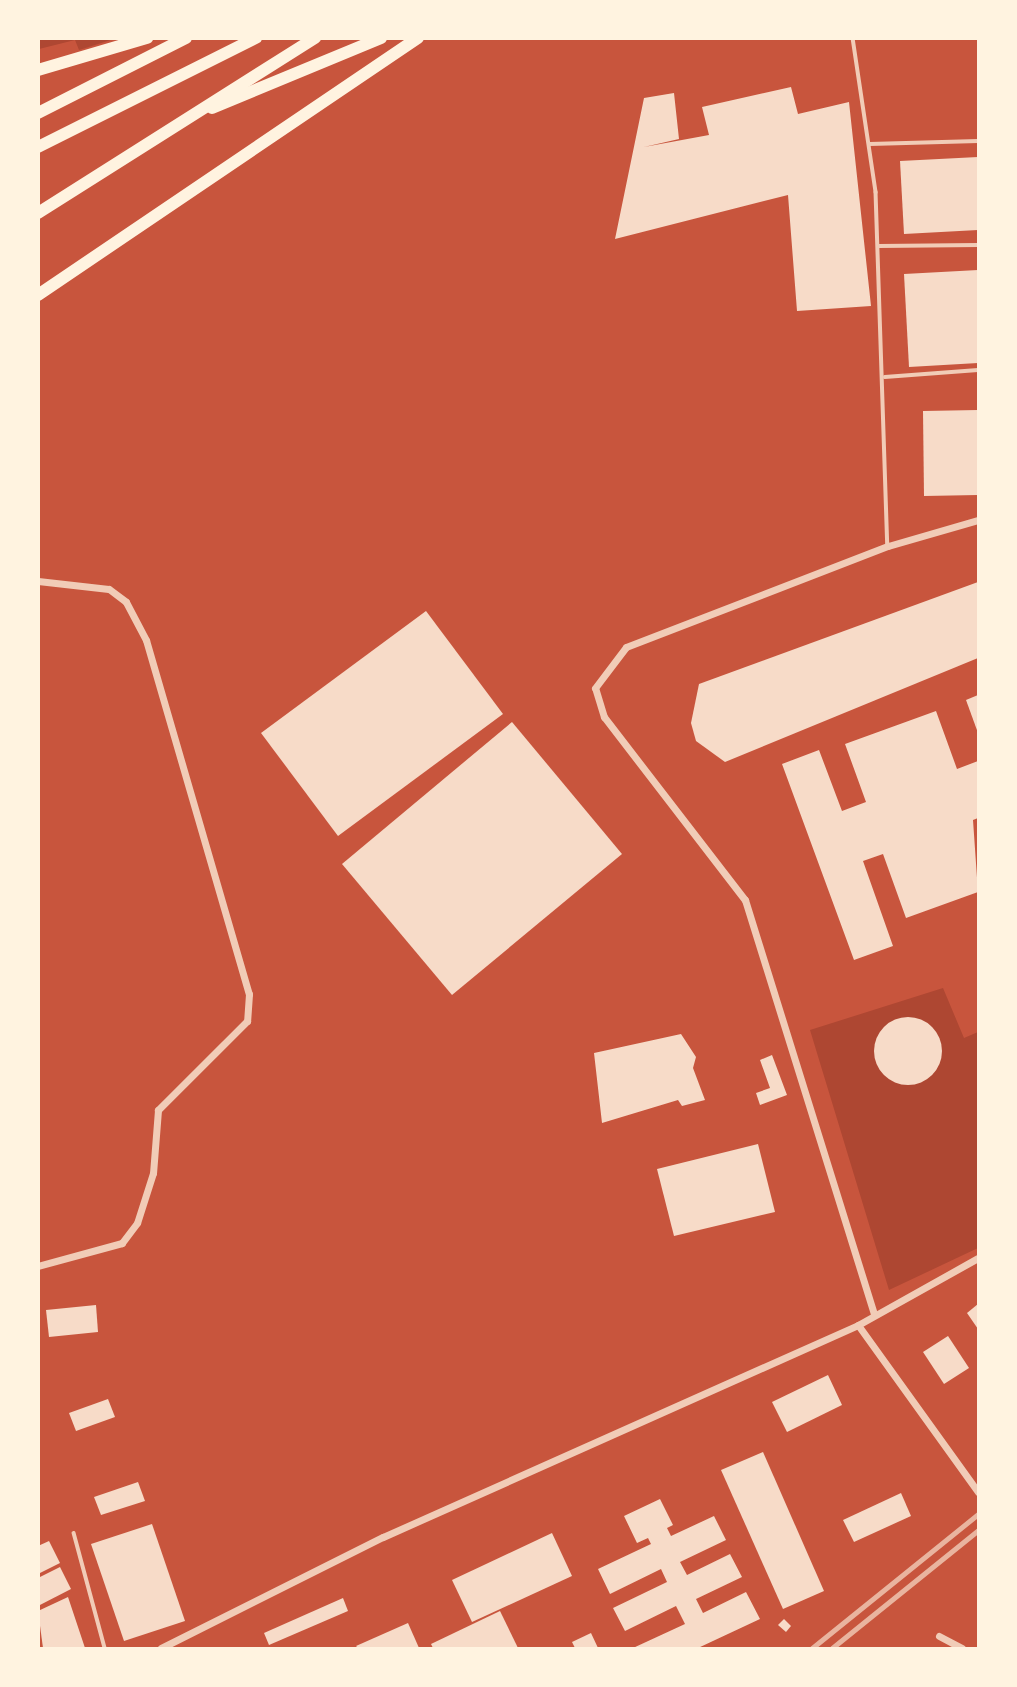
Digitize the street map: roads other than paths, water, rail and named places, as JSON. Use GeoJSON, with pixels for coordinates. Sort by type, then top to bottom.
{"type":"FeatureCollection","features":[{"type":"Feature","properties":{"kind":"main road"},"geometry":{"type":"LineString","coordinates":[[38,70],[147,38]]}},
{"type":"Feature","properties":{"kind":"main road"},"geometry":{"type":"LineString","coordinates":[[38,113],[186,38]]}},
{"type":"Feature","properties":{"kind":"main road"},"geometry":{"type":"LineString","coordinates":[[38,147],[256,38]]}},
{"type":"Feature","properties":{"kind":"main road"},"geometry":{"type":"LineString","coordinates":[[38,213],[172,124],[315,38]]}},
{"type":"Feature","properties":{"kind":"main road"},"geometry":{"type":"LineString","coordinates":[[172,124],[381,38]]}},
{"type":"Feature","properties":{"kind":"main road"},"geometry":{"type":"LineString","coordinates":[[38,295],[336,88],[418,38]]}},
{"type":"Feature","properties":{"kind":"main road"},"geometry":{"type":"LineString","coordinates":[[38,286],[59,282]]}},
{"type":"Feature","properties":{"kind":"street"},"geometry":{"type":"LineString","coordinates":[[874,1314],[745,900],[604,717],[595,688],[626,647],[888,546],[978,520]]}},
{"type":"Feature","properties":{"kind":"street"},"geometry":{"type":"LineString","coordinates":[[38,581],[110,589],[126,603],[146,640],[249,994],[247,1021],[158,1110],[153,1173],[137,1223],[122,1243],[38,1266]]}},
{"type":"Feature","properties":{"kind":"street"},"geometry":{"type":"LineString","coordinates":[[161,1648],[383,1537],[858,1325],[978,1258]]}},
{"type":"Feature","properties":{"kind":"street"},"geometry":{"type":"LineString","coordinates":[[858,1325],[978,1492]]}},
{"type":"Feature","properties":{"kind":"street"},"geometry":{"type":"LineString","coordinates":[[939,1636],[962,1648]]}},
{"type":"Feature","properties":{"kind":"lane"},"geometry":{"type":"LineString","coordinates":[[853,38],[870,144],[879,246],[888,546]]}},
{"type":"Feature","properties":{"kind":"lane"},"geometry":{"type":"LineString","coordinates":[[870,144],[978,141]]}},
{"type":"Feature","properties":{"kind":"lane"},"geometry":{"type":"LineString","coordinates":[[879,246],[978,245]]}},
{"type":"Feature","properties":{"kind":"lane"},"geometry":{"type":"LineString","coordinates":[[885,377],[978,370]]}},
{"type":"Feature","properties":{"kind":"lane"},"geometry":{"type":"LineString","coordinates":[[74,1533],[105,1648]]}},
{"type":"Feature","properties":{"kind":"railway"},"geometry":{"type":"LineString","coordinates":[[812,1648],[978,1514]]}},
{"type":"Feature","properties":{"kind":"railway"},"geometry":{"type":"LineString","coordinates":[[832,1648],[978,1530]]}}]}
